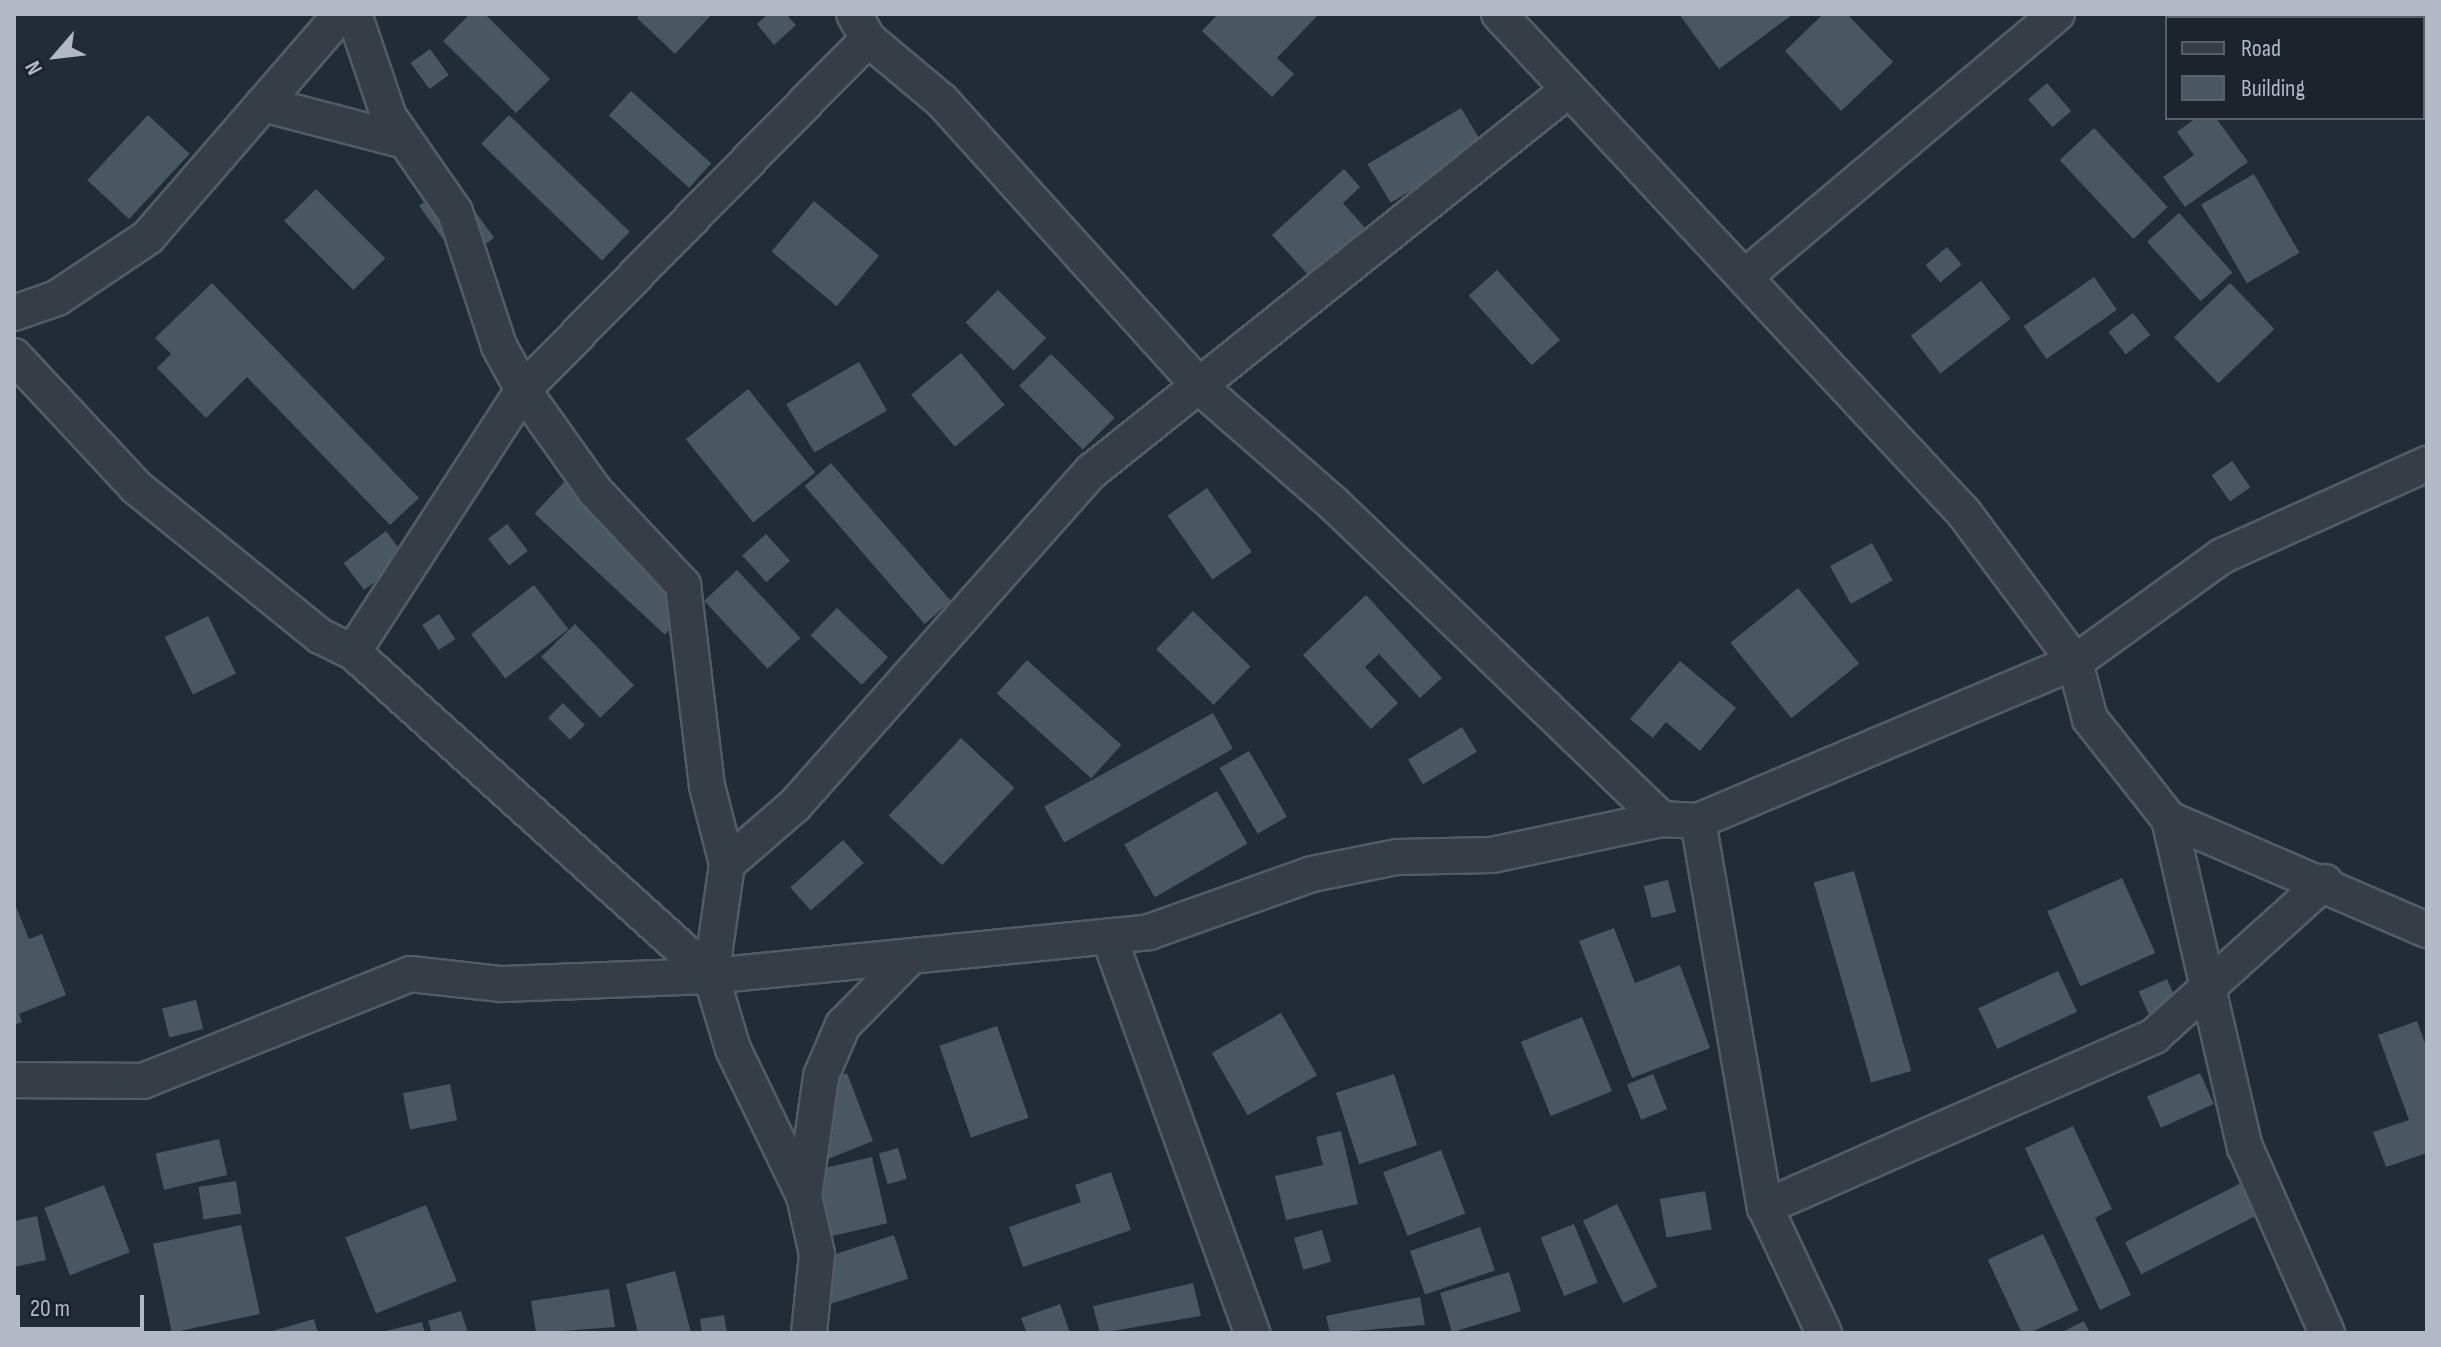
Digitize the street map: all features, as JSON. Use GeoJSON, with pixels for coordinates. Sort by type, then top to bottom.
{"type":"FeatureCollection","features":[{"type":"Feature","properties":{"kind":"street"},"geometry":{"type":"LineString","coordinates":[[20,308],[148,237],[341,14]]}},
{"type":"Feature","properties":{"kind":"street"},"geometry":{"type":"LineString","coordinates":[[354,14],[389,117],[455,212],[499,346],[523,390],[595,491],[679,573],[707,786],[727,864],[711,976],[733,1049],[804,1196],[817,1254],[809,1333]]}},
{"type":"Feature","properties":{"kind":"street"},"geometry":{"type":"LineString","coordinates":[[1499,14],[1566,92],[1748,274],[1964,513],[2075,662],[2090,719],[2169,819],[2210,984],[2245,1147],[2327,1333]]}},
{"type":"Feature","properties":{"kind":"street"},"geometry":{"type":"LineString","coordinates":[[1748,274],[2057,14]]}},
{"type":"Feature","properties":{"kind":"street"},"geometry":{"type":"LineString","coordinates":[[353,652],[523,390],[861,26],[942,101],[1201,388],[1334,504],[1661,819]]}},
{"type":"Feature","properties":{"kind":"street"},"geometry":{"type":"LineString","coordinates":[[727,864],[795,805],[1092,471],[1201,388],[1566,92]]}},
{"type":"Feature","properties":{"kind":"street"},"geometry":{"type":"LineString","coordinates":[[263,104],[405,141]]}},
{"type":"Feature","properties":{"kind":"street"},"geometry":{"type":"LineString","coordinates":[[14,356],[136,487],[320,636],[353,652],[711,976]]}},
{"type":"Feature","properties":{"kind":"street"},"geometry":{"type":"LineString","coordinates":[[14,1080],[143,1081],[410,974],[501,984],[711,976],[907,960],[1109,937],[1149,932],[1312,874],[1397,857],[1492,855],[1661,819],[1698,821],[2075,662],[2222,556],[2427,464]]}},
{"type":"Feature","properties":{"kind":"street"},"geometry":{"type":"LineString","coordinates":[[2169,819],[2325,882],[2427,930]]}},
{"type":"Feature","properties":{"kind":"street"},"geometry":{"type":"LineString","coordinates":[[1698,821],[1765,1207],[1824,1333]]}},
{"type":"Feature","properties":{"kind":"street"},"geometry":{"type":"LineString","coordinates":[[1765,1207],[2154,1036],[2325,882]]}},
{"type":"Feature","properties":{"kind":"street"},"geometry":{"type":"LineString","coordinates":[[1109,937],[1252,1333]]}},
{"type":"Feature","properties":{"kind":"street"},"geometry":{"type":"LineString","coordinates":[[804,1196],[821,1076],[843,1025],[907,960]]}},
{"type":"Feature","properties":{"kind":"building"},"geometry":{"type":"Polygon","coordinates":[[[470,14],[485,14],[550,79],[516,113],[443,41],[470,14]]]}},
{"type":"Feature","properties":{"kind":"building"},"geometry":{"type":"Polygon","coordinates":[[[641,14],[712,14],[675,54],[637,18],[641,14]]]}},
{"type":"Feature","properties":{"kind":"building"},"geometry":{"type":"Polygon","coordinates":[[[768,14],[786,14],[796,25],[774,45],[757,24],[768,14]]]}},
{"type":"Feature","properties":{"kind":"building"},"geometry":{"type":"Polygon","coordinates":[[[1218,14],[1319,14],[1277,58],[1294,74],[1272,97],[1202,31],[1218,14]]]}},
{"type":"Feature","properties":{"kind":"building"},"geometry":{"type":"Polygon","coordinates":[[[1679,14],[1793,14],[1719,69],[1679,14]]]}},
{"type":"Feature","properties":{"kind":"building"},"geometry":{"type":"Polygon","coordinates":[[[1823,14],[1847,14],[1893,62],[1841,111],[1785,51],[1823,14]]]}},
{"type":"Feature","properties":{"kind":"building"},"geometry":{"type":"Polygon","coordinates":[[[2178,14],[2245,14],[2245,16],[2178,14]]]}},
{"type":"Feature","properties":{"kind":"building"},"geometry":{"type":"Polygon","coordinates":[[[2363,14],[2364,16],[2312,16],[2363,14]]]}},
{"type":"Feature","properties":{"kind":"building"},"geometry":{"type":"Polygon","coordinates":[[[430,49],[449,75],[429,89],[411,63],[430,49]]]}},
{"type":"Feature","properties":{"kind":"building"},"geometry":{"type":"Polygon","coordinates":[[[2047,83],[2071,111],[2052,127],[2028,99],[2047,83]]]}},
{"type":"Feature","properties":{"kind":"building"},"geometry":{"type":"Polygon","coordinates":[[[631,91],[711,163],[689,188],[609,116],[631,91]]]}},
{"type":"Feature","properties":{"kind":"building"},"geometry":{"type":"Polygon","coordinates":[[[1461,108],[1484,147],[1391,203],[1368,164],[1461,108]]]}},
{"type":"Feature","properties":{"kind":"building"},"geometry":{"type":"Polygon","coordinates":[[[148,115],[190,154],[129,219],[87,180],[148,115]]]}},
{"type":"Feature","properties":{"kind":"building"},"geometry":{"type":"Polygon","coordinates":[[[509,115],[630,232],[602,260],[481,144],[509,115]]]}},
{"type":"Feature","properties":{"kind":"building"},"geometry":{"type":"Polygon","coordinates":[[[2193,120],[2217,120],[2248,162],[2185,207],[2163,177],[2194,155],[2177,132],[2193,120]]]}},
{"type":"Feature","properties":{"kind":"building"},"geometry":{"type":"Polygon","coordinates":[[[2094,128],[2168,207],[2133,239],[2060,160],[2094,128]]]}},
{"type":"Feature","properties":{"kind":"building"},"geometry":{"type":"Polygon","coordinates":[[[1344,169],[1360,187],[1343,203],[1374,238],[1320,288],[1272,235],[1344,169]]]}},
{"type":"Feature","properties":{"kind":"building"},"geometry":{"type":"Polygon","coordinates":[[[2254,174],[2300,253],[2247,283],[2201,204],[2254,174]]]}},
{"type":"Feature","properties":{"kind":"building"},"geometry":{"type":"Polygon","coordinates":[[[453,181],[494,238],[460,262],[419,206],[453,181]]]}},
{"type":"Feature","properties":{"kind":"building"},"geometry":{"type":"Polygon","coordinates":[[[316,189],[385,258],[353,290],[284,221],[316,189]]]}},
{"type":"Feature","properties":{"kind":"building"},"geometry":{"type":"Polygon","coordinates":[[[814,201],[879,256],[837,306],[772,252],[814,201]]]}},
{"type":"Feature","properties":{"kind":"building"},"geometry":{"type":"Polygon","coordinates":[[[2179,213],[2233,272],[2201,301],[2147,242],[2179,213]]]}},
{"type":"Feature","properties":{"kind":"building"},"geometry":{"type":"Polygon","coordinates":[[[1947,247],[1962,265],[1940,283],[1926,265],[1947,247]]]}},
{"type":"Feature","properties":{"kind":"building"},"geometry":{"type":"Polygon","coordinates":[[[1497,270],[1560,340],[1532,365],[1469,295],[1497,270]]]}},
{"type":"Feature","properties":{"kind":"building"},"geometry":{"type":"Polygon","coordinates":[[[2094,277],[2117,310],[2046,359],[2024,326],[2094,277]]]}},
{"type":"Feature","properties":{"kind":"building"},"geometry":{"type":"Polygon","coordinates":[[[1981,281],[2011,319],[1940,374],[1911,336],[1981,281]]]}},
{"type":"Feature","properties":{"kind":"building"},"geometry":{"type":"Polygon","coordinates":[[[212,283],[419,498],[390,525],[247,377],[206,418],[157,368],[171,354],[155,338],[212,283]]]}},
{"type":"Feature","properties":{"kind":"building"},"geometry":{"type":"Polygon","coordinates":[[[2230,283],[2274,329],[2218,383],[2174,337],[2230,283]]]}},
{"type":"Feature","properties":{"kind":"building"},"geometry":{"type":"Polygon","coordinates":[[[998,290],[1046,338],[1014,371],[965,323],[998,290]]]}},
{"type":"Feature","properties":{"kind":"building"},"geometry":{"type":"Polygon","coordinates":[[[2133,313],[2150,335],[2126,354],[2109,332],[2133,313]]]}},
{"type":"Feature","properties":{"kind":"building"},"geometry":{"type":"Polygon","coordinates":[[[961,353],[1005,405],[955,447],[911,395],[961,353]]]}},
{"type":"Feature","properties":{"kind":"building"},"geometry":{"type":"Polygon","coordinates":[[[1051,354],[1115,418],[1083,449],[1019,386],[1051,354]]]}},
{"type":"Feature","properties":{"kind":"building"},"geometry":{"type":"Polygon","coordinates":[[[859,362],[887,410],[814,452],[786,404],[859,362]]]}},
{"type":"Feature","properties":{"kind":"building"},"geometry":{"type":"Polygon","coordinates":[[[748,389],[815,472],[753,523],[686,439],[748,389]]]}},
{"type":"Feature","properties":{"kind":"building"},"geometry":{"type":"Polygon","coordinates":[[[2232,461],[2250,487],[2230,502],[2212,475],[2232,461]]]}},
{"type":"Feature","properties":{"kind":"building"},"geometry":{"type":"Polygon","coordinates":[[[831,463],[951,601],[925,624],[805,486],[831,463]]]}},
{"type":"Feature","properties":{"kind":"building"},"geometry":{"type":"Polygon","coordinates":[[[564,482],[694,603],[665,635],[535,513],[564,482]]]}},
{"type":"Feature","properties":{"kind":"building"},"geometry":{"type":"Polygon","coordinates":[[[1207,488],[1252,552],[1212,579],[1168,516],[1207,488]]]}},
{"type":"Feature","properties":{"kind":"building"},"geometry":{"type":"Polygon","coordinates":[[[507,524],[528,551],[509,566],[488,539],[507,524]]]}},
{"type":"Feature","properties":{"kind":"building"},"geometry":{"type":"Polygon","coordinates":[[[386,531],[406,558],[364,590],[344,563],[386,531]]]}},
{"type":"Feature","properties":{"kind":"building"},"geometry":{"type":"Polygon","coordinates":[[[766,534],[790,561],[766,582],[742,555],[766,534]]]}},
{"type":"Feature","properties":{"kind":"building"},"geometry":{"type":"Polygon","coordinates":[[[1872,543],[1893,581],[1851,604],[1830,566],[1872,543]]]}},
{"type":"Feature","properties":{"kind":"building"},"geometry":{"type":"Polygon","coordinates":[[[737,570],[800,638],[768,669],[704,601],[737,570]]]}},
{"type":"Feature","properties":{"kind":"building"},"geometry":{"type":"Polygon","coordinates":[[[534,585],[568,629],[505,678],[471,634],[534,585]]]}},
{"type":"Feature","properties":{"kind":"building"},"geometry":{"type":"Polygon","coordinates":[[[1798,588],[1859,663],[1791,718],[1730,643],[1798,588]]]}},
{"type":"Feature","properties":{"kind":"building"},"geometry":{"type":"Polygon","coordinates":[[[1366,595],[1442,678],[1420,698],[1379,654],[1365,667],[1398,703],[1371,729],[1303,655],[1366,595]]]}},
{"type":"Feature","properties":{"kind":"building"},"geometry":{"type":"Polygon","coordinates":[[[837,608],[888,657],[862,685],[811,635],[837,608]]]}},
{"type":"Feature","properties":{"kind":"building"},"geometry":{"type":"Polygon","coordinates":[[[1193,611],[1251,667],[1214,705],[1156,649],[1193,611]]]}},
{"type":"Feature","properties":{"kind":"building"},"geometry":{"type":"Polygon","coordinates":[[[439,614],[455,639],[439,650],[422,625],[439,614]]]}},
{"type":"Feature","properties":{"kind":"building"},"geometry":{"type":"Polygon","coordinates":[[[208,616],[236,674],[193,695],[165,637],[208,616]]]}},
{"type":"Feature","properties":{"kind":"building"},"geometry":{"type":"Polygon","coordinates":[[[575,624],[634,685],[600,718],[541,657],[575,624]]]}},
{"type":"Feature","properties":{"kind":"building"},"geometry":{"type":"Polygon","coordinates":[[[1027,660],[1121,745],[1091,778],[997,693],[1027,660]]]}},
{"type":"Feature","properties":{"kind":"building"},"geometry":{"type":"Polygon","coordinates":[[[1680,661],[1736,708],[1700,751],[1666,722],[1653,738],[1630,719],[1680,661]]]}},
{"type":"Feature","properties":{"kind":"building"},"geometry":{"type":"Polygon","coordinates":[[[563,703],[585,725],[570,740],[548,718],[563,703]]]}},
{"type":"Feature","properties":{"kind":"building"},"geometry":{"type":"Polygon","coordinates":[[[1213,713],[1233,749],[1064,842],[1044,807],[1213,713]]]}},
{"type":"Feature","properties":{"kind":"building"},"geometry":{"type":"Polygon","coordinates":[[[1462,727],[1477,752],[1423,784],[1408,759],[1462,727]]]}},
{"type":"Feature","properties":{"kind":"building"},"geometry":{"type":"Polygon","coordinates":[[[961,738],[1014,788],[942,865],[889,816],[961,738]]]}},
{"type":"Feature","properties":{"kind":"building"},"geometry":{"type":"Polygon","coordinates":[[[1249,751],[1287,817],[1258,834],[1220,768],[1249,751]]]}},
{"type":"Feature","properties":{"kind":"building"},"geometry":{"type":"Polygon","coordinates":[[[1217,791],[1248,844],[1155,897],[1124,845],[1217,791]]]}},
{"type":"Feature","properties":{"kind":"building"},"geometry":{"type":"Polygon","coordinates":[[[843,840],[864,863],[811,911],[790,888],[843,840]]]}},
{"type":"Feature","properties":{"kind":"building"},"geometry":{"type":"Polygon","coordinates":[[[1854,871],[1911,1071],[1871,1083],[1814,883],[1854,871]]]}},
{"type":"Feature","properties":{"kind":"building"},"geometry":{"type":"Polygon","coordinates":[[[2122,878],[2155,953],[2080,986],[2047,911],[2122,878]]]}},
{"type":"Feature","properties":{"kind":"building"},"geometry":{"type":"Polygon","coordinates":[[[1668,880],[1676,912],[1652,918],[1644,886],[1668,880]]]}},
{"type":"Feature","properties":{"kind":"building"},"geometry":{"type":"Polygon","coordinates":[[[14,902],[29,939],[42,934],[66,995],[19,1014],[22,1022],[14,1025],[14,902]]]}},
{"type":"Feature","properties":{"kind":"building"},"geometry":{"type":"Polygon","coordinates":[[[1614,928],[1635,983],[1680,965],[1710,1048],[1632,1078],[1579,941],[1614,928]]]}},
{"type":"Feature","properties":{"kind":"building"},"geometry":{"type":"Polygon","coordinates":[[[2058,971],[2077,1012],[1997,1049],[1978,1008],[2058,971]]]}},
{"type":"Feature","properties":{"kind":"building"},"geometry":{"type":"Polygon","coordinates":[[[2167,979],[2178,1004],[2150,1016],[2139,992],[2167,979]]]}},
{"type":"Feature","properties":{"kind":"building"},"geometry":{"type":"Polygon","coordinates":[[[196,1000],[203,1029],[169,1038],[162,1008],[196,1000]]]}},
{"type":"Feature","properties":{"kind":"building"},"geometry":{"type":"Polygon","coordinates":[[[1281,1013],[1317,1075],[1248,1115],[1212,1053],[1281,1013]]]}},
{"type":"Feature","properties":{"kind":"building"},"geometry":{"type":"Polygon","coordinates":[[[1582,1017],[1612,1091],[1551,1116],[1521,1042],[1582,1017]]]}},
{"type":"Feature","properties":{"kind":"building"},"geometry":{"type":"Polygon","coordinates":[[[2417,1021],[2427,1049],[2427,1153],[2386,1167],[2373,1132],[2409,1120],[2378,1035],[2417,1021]]]}},
{"type":"Feature","properties":{"kind":"building"},"geometry":{"type":"Polygon","coordinates":[[[997,1026],[1029,1118],[971,1138],[939,1046],[997,1026]]]}},
{"type":"Feature","properties":{"kind":"building"},"geometry":{"type":"Polygon","coordinates":[[[847,1073],[873,1141],[818,1163],[811,1145],[833,1136],[814,1086],[847,1073]]]}},
{"type":"Feature","properties":{"kind":"building"},"geometry":{"type":"Polygon","coordinates":[[[2200,1073],[2214,1104],[2161,1128],[2147,1097],[2200,1073]]]}},
{"type":"Feature","properties":{"kind":"building"},"geometry":{"type":"Polygon","coordinates":[[[1394,1074],[1417,1145],[1359,1164],[1336,1093],[1394,1074]]]}},
{"type":"Feature","properties":{"kind":"building"},"geometry":{"type":"Polygon","coordinates":[[[1653,1074],[1667,1109],[1641,1120],[1627,1084],[1653,1074]]]}},
{"type":"Feature","properties":{"kind":"building"},"geometry":{"type":"Polygon","coordinates":[[[450,1084],[457,1120],[410,1129],[403,1093],[450,1084]]]}},
{"type":"Feature","properties":{"kind":"building"},"geometry":{"type":"Polygon","coordinates":[[[2073,1126],[2112,1209],[2095,1218],[2131,1295],[2100,1310],[2025,1148],[2073,1126]]]}},
{"type":"Feature","properties":{"kind":"building"},"geometry":{"type":"Polygon","coordinates":[[[1341,1131],[1358,1204],[1286,1220],[1275,1176],[1323,1165],[1316,1137],[1341,1131]]]}},
{"type":"Feature","properties":{"kind":"building"},"geometry":{"type":"Polygon","coordinates":[[[219,1139],[227,1175],[164,1190],[156,1154],[219,1139]]]}},
{"type":"Feature","properties":{"kind":"building"},"geometry":{"type":"Polygon","coordinates":[[[898,1148],[907,1179],[888,1184],[879,1154],[898,1148]]]}},
{"type":"Feature","properties":{"kind":"building"},"geometry":{"type":"Polygon","coordinates":[[[1441,1150],[1465,1213],[1407,1236],[1383,1172],[1441,1150]]]}},
{"type":"Feature","properties":{"kind":"building"},"geometry":{"type":"Polygon","coordinates":[[[872,1157],[887,1223],[797,1244],[781,1178],[872,1157]]]}},
{"type":"Feature","properties":{"kind":"building"},"geometry":{"type":"Polygon","coordinates":[[[1111,1172],[1131,1230],[1023,1267],[1009,1227],[1081,1202],[1075,1185],[1111,1172]]]}},
{"type":"Feature","properties":{"kind":"building"},"geometry":{"type":"Polygon","coordinates":[[[2247,1180],[2263,1212],[2141,1274],[2125,1242],[2247,1180]]]}},
{"type":"Feature","properties":{"kind":"building"},"geometry":{"type":"Polygon","coordinates":[[[236,1181],[241,1214],[204,1220],[198,1187],[236,1181]]]}},
{"type":"Feature","properties":{"kind":"building"},"geometry":{"type":"Polygon","coordinates":[[[104,1185],[130,1252],[70,1275],[44,1208],[104,1185]]]}},
{"type":"Feature","properties":{"kind":"building"},"geometry":{"type":"Polygon","coordinates":[[[1705,1191],[1712,1229],[1666,1237],[1660,1199],[1705,1191]]]}},
{"type":"Feature","properties":{"kind":"building"},"geometry":{"type":"Polygon","coordinates":[[[1617,1204],[1657,1287],[1623,1303],[1583,1221],[1617,1204]]]}},
{"type":"Feature","properties":{"kind":"building"},"geometry":{"type":"Polygon","coordinates":[[[426,1205],[457,1281],[376,1314],[345,1238],[426,1205]]]}},
{"type":"Feature","properties":{"kind":"building"},"geometry":{"type":"Polygon","coordinates":[[[37,1216],[46,1260],[14,1267],[14,1221],[37,1216]]]}},
{"type":"Feature","properties":{"kind":"building"},"geometry":{"type":"Polygon","coordinates":[[[1574,1224],[1598,1282],[1564,1296],[1541,1237],[1574,1224]]]}},
{"type":"Feature","properties":{"kind":"building"},"geometry":{"type":"Polygon","coordinates":[[[241,1225],[260,1314],[172,1333],[153,1244],[241,1225]]]}},
{"type":"Feature","properties":{"kind":"building"},"geometry":{"type":"Polygon","coordinates":[[[1480,1227],[1495,1270],[1425,1295],[1410,1251],[1480,1227]]]}},
{"type":"Feature","properties":{"kind":"building"},"geometry":{"type":"Polygon","coordinates":[[[1322,1230],[1331,1262],[1303,1270],[1294,1238],[1322,1230]]]}},
{"type":"Feature","properties":{"kind":"building"},"geometry":{"type":"Polygon","coordinates":[[[2043,1234],[2078,1310],[2029,1333],[2022,1333],[1988,1260],[2043,1234]]]}},
{"type":"Feature","properties":{"kind":"building"},"geometry":{"type":"Polygon","coordinates":[[[894,1235],[908,1279],[831,1304],[817,1260],[894,1235]]]}},
{"type":"Feature","properties":{"kind":"building"},"geometry":{"type":"Polygon","coordinates":[[[675,1271],[691,1333],[638,1333],[626,1284],[675,1271]]]}},
{"type":"Feature","properties":{"kind":"building"},"geometry":{"type":"Polygon","coordinates":[[[1509,1272],[1521,1311],[1452,1332],[1440,1293],[1509,1272]]]}},
{"type":"Feature","properties":{"kind":"building"},"geometry":{"type":"Polygon","coordinates":[[[1193,1283],[1201,1316],[1100,1333],[1093,1306],[1193,1283]]]}},
{"type":"Feature","properties":{"kind":"building"},"geometry":{"type":"Polygon","coordinates":[[[609,1289],[615,1327],[536,1333],[531,1301],[609,1289]]]}},
{"type":"Feature","properties":{"kind":"building"},"geometry":{"type":"Polygon","coordinates":[[[1420,1297],[1425,1325],[1330,1333],[1326,1316],[1420,1297]]]}},
{"type":"Feature","properties":{"kind":"building"},"geometry":{"type":"Polygon","coordinates":[[[1060,1304],[1070,1333],[1027,1333],[1021,1318],[1060,1304]]]}},
{"type":"Feature","properties":{"kind":"building"},"geometry":{"type":"Polygon","coordinates":[[[461,1311],[468,1333],[432,1333],[428,1321],[461,1311]]]}},
{"type":"Feature","properties":{"kind":"building"},"geometry":{"type":"Polygon","coordinates":[[[724,1315],[727,1333],[702,1333],[700,1319],[724,1315]]]}},
{"type":"Feature","properties":{"kind":"building"},"geometry":{"type":"Polygon","coordinates":[[[314,1319],[318,1333],[269,1333],[269,1332],[314,1319]]]}},
{"type":"Feature","properties":{"kind":"building"},"geometry":{"type":"Polygon","coordinates":[[[2084,1321],[2090,1333],[2060,1333],[2084,1321]]]}},
{"type":"Feature","properties":{"kind":"building"},"geometry":{"type":"Polygon","coordinates":[[[422,1322],[425,1333],[382,1333],[382,1332],[422,1322]]]}}]}
